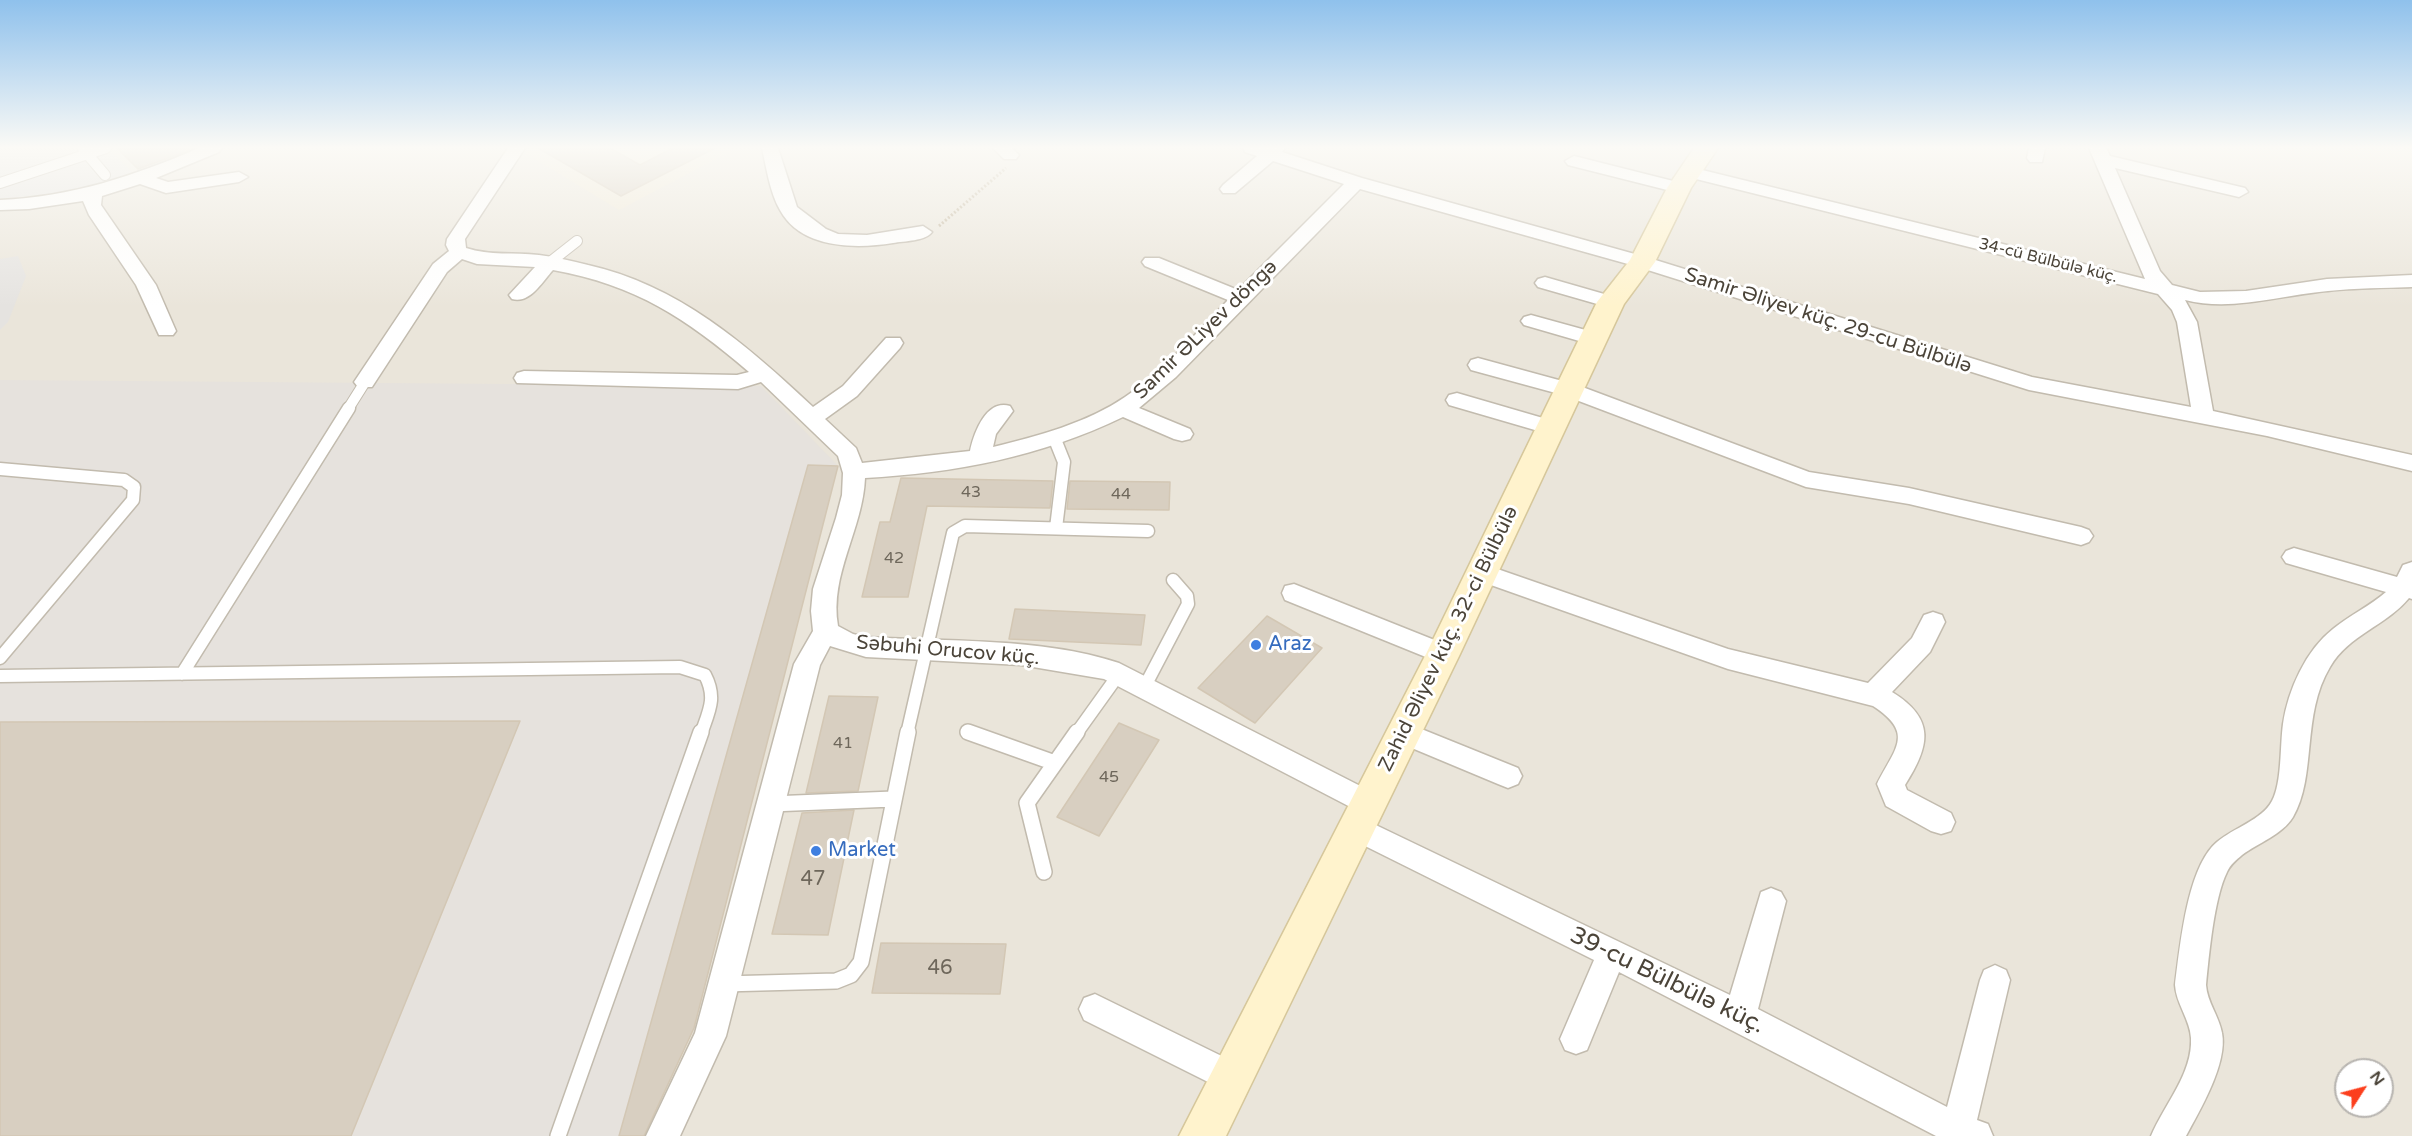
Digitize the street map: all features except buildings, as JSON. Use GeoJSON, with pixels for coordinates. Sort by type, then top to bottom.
{"type":"FeatureCollection","features":[{"type":"Feature","properties":{"kind":"street"},"geometry":{"type":"LineString","coordinates":[[0,205],[51,201]]}},
{"type":"Feature","properties":{"kind":"street"},"geometry":{"type":"LineString","coordinates":[[92,201],[92,205],[98,215],[151,291],[166,331]]}},
{"type":"Feature","properties":{"kind":"street"},"geometry":{"type":"LineString","coordinates":[[481,201],[456,239],[455,245],[459,252],[477,258],[549,263],[609,277],[673,304],[726,341],[765,374],[849,453],[856,471],[851,501],[821,610],[826,631],[807,664],[710,1036],[663,1136]]}},
{"type":"Feature","properties":{"kind":"street"},"geometry":{"type":"LineString","coordinates":[[786,201],[794,216],[831,239],[853,243],[923,232]]}},
{"type":"Feature","properties":{"kind":"street","name":"Samir ƏLiyev döngə"},"geometry":{"type":"LineString","coordinates":[[856,471],[904,469],[980,459],[1054,437],[1122,409],[1168,372],[1337,201]]}},
{"type":"Feature","properties":{"kind":"street","name":"Samir Əliyev küç. 29-cu Bülbülə"},"geometry":{"type":"LineString","coordinates":[[1424,201],[1642,262],[2029,383],[2203,416],[2412,463]]}},
{"type":"Feature","properties":{"kind":"street","name":"Zahid Əliyev küç. 32-ci Bülbülə"},"geometry":{"type":"LineString","coordinates":[[1202,1136],[1483,573],[1611,302],[1642,262],[1675,201]]}},
{"type":"Feature","properties":{"kind":"street","name":"34-cü Bülbülə küç."},"geometry":{"type":"LineString","coordinates":[[1816,201],[2166,291],[2216,299],[2327,285],[2412,282]]}},
{"type":"Feature","properties":{"kind":"street"},"geometry":{"type":"LineString","coordinates":[[2121,201],[2151,273],[2181,308],[2187,322],[2203,416]]}},
{"type":"Feature","properties":{"kind":"street"},"geometry":{"type":"LineString","coordinates":[[365,382],[440,268],[459,252]]}},
{"type":"Feature","properties":{"kind":"street"},"geometry":{"type":"LineString","coordinates":[[1152,262],[1241,298]]}},
{"type":"Feature","properties":{"kind":"street"},"geometry":{"type":"LineString","coordinates":[[519,295],[549,263]]}},
{"type":"Feature","properties":{"kind":"street"},"geometry":{"type":"LineString","coordinates":[[1545,283],[1611,302]]}},
{"type":"Feature","properties":{"kind":"street"},"geometry":{"type":"LineString","coordinates":[[1531,321],[1593,339]]}},
{"type":"Feature","properties":{"kind":"street"},"geometry":{"type":"LineString","coordinates":[[813,418],[850,391],[893,343]]}},
{"type":"Feature","properties":{"kind":"street"},"geometry":{"type":"LineString","coordinates":[[1478,365],[1570,390],[1806,479],[1909,496],[2080,536]]}},
{"type":"Feature","properties":{"kind":"street"},"geometry":{"type":"LineString","coordinates":[[524,378],[738,382],[765,374]]}},
{"type":"Feature","properties":{"kind":"street"},"geometry":{"type":"LineString","coordinates":[[1457,399],[1552,428]]}},
{"type":"Feature","properties":{"kind":"street"},"geometry":{"type":"LineString","coordinates":[[1122,409],[1182,434]]}},
{"type":"Feature","properties":{"kind":"street"},"geometry":{"type":"LineString","coordinates":[[980,459],[985,433],[1002,411]]}},
{"type":"Feature","properties":{"kind":"street"},"geometry":{"type":"LineString","coordinates":[[2294,557],[2410,583]]}},
{"type":"Feature","properties":{"kind":"street"},"geometry":{"type":"LineString","coordinates":[[1483,573],[1739,663],[1873,694],[1899,710],[1912,729],[1913,748],[1891,784],[1896,798],[1941,822]]}},
{"type":"Feature","properties":{"kind":"street"},"geometry":{"type":"LineString","coordinates":[[2168,1136],[2190,1095],[2207,1046],[2206,1028],[2190,991],[2212,870],[2226,851],[2270,825],[2285,807],[2299,715],[2322,657],[2343,634],[2384,610],[2410,583]]}},
{"type":"Feature","properties":{"kind":"street"},"geometry":{"type":"LineString","coordinates":[[1294,593],[1443,654]]}},
{"type":"Feature","properties":{"kind":"street"},"geometry":{"type":"LineString","coordinates":[[1873,694],[1921,645],[1934,622]]}},
{"type":"Feature","properties":{"kind":"street","name":"Səbuhi Orucov küç."},"geometry":{"type":"LineString","coordinates":[[826,631],[847,643],[866,647],[1052,659],[1084,663],[1119,674],[1145,686],[1363,815]]}},
{"type":"Feature","properties":{"kind":"street"},"geometry":{"type":"LineString","coordinates":[[1404,733],[1508,776]]}},
{"type":"Feature","properties":{"kind":"street","name":"39-cu Bülbülə küç."},"geometry":{"type":"LineString","coordinates":[[1363,815],[1612,953],[1967,1133]]}},
{"type":"Feature","properties":{"kind":"street"},"geometry":{"type":"LineString","coordinates":[[1740,1016],[1771,902]]}},
{"type":"Feature","properties":{"kind":"street"},"geometry":{"type":"LineString","coordinates":[[1576,1039],[1612,953]]}},
{"type":"Feature","properties":{"kind":"street"},"geometry":{"type":"LineString","coordinates":[[1967,1133],[1995,980]]}},
{"type":"Feature","properties":{"kind":"street"},"geometry":{"type":"LineString","coordinates":[[1095,1009],[1231,1077]]}},
{"type":"Feature","properties":{"kind":"lane"},"geometry":{"type":"LineString","coordinates":[[549,263],[577,241]]}},
{"type":"Feature","properties":{"kind":"lane"},"geometry":{"type":"LineString","coordinates":[[182,674],[365,382]]}},
{"type":"Feature","properties":{"kind":"lane"},"geometry":{"type":"LineString","coordinates":[[1054,437],[1064,462],[1056,528]]}},
{"type":"Feature","properties":{"kind":"lane"},"geometry":{"type":"LineString","coordinates":[[0,469],[124,480],[134,487],[133,500],[0,658]]}},
{"type":"Feature","properties":{"kind":"lane"},"geometry":{"type":"LineString","coordinates":[[722,984],[836,981],[851,975],[861,962],[924,651],[953,533],[958,528],[1148,531]]}},
{"type":"Feature","properties":{"kind":"lane"},"geometry":{"type":"LineString","coordinates":[[1145,686],[1188,604],[1187,596],[1173,580]]}},
{"type":"Feature","properties":{"kind":"lane"},"geometry":{"type":"LineString","coordinates":[[0,676],[680,667],[705,675],[712,688],[711,705],[558,1136]]}},
{"type":"Feature","properties":{"kind":"lane"},"geometry":{"type":"LineString","coordinates":[[1044,872],[1027,802],[1119,674]]}},
{"type":"Feature","properties":{"kind":"lane"},"geometry":{"type":"LineString","coordinates":[[967,732],[1055,763]]}},
{"type":"Feature","properties":{"kind":"lane"},"geometry":{"type":"LineString","coordinates":[[769,804],[893,799]]}},
{"type":"Feature","properties":{"kind":"path"},"geometry":{"type":"LineString","coordinates":[[923,232],[936,228],[969,201]]}},
{"type":"Feature","properties":{"kind":"shaded area"},"geometry":{"type":"Polygon","coordinates":[[[0,201],[2412,201],[2412,1136],[0,1136],[0,201]]]}},
{"type":"Feature","properties":{"kind":"shaded area"},"geometry":{"type":"Polygon","coordinates":[[[604,201],[636,201],[619,210],[604,201]]]}},
{"type":"Feature","properties":{"kind":"shaded area"},"geometry":{"type":"Polygon","coordinates":[[[18,256],[26,276],[8,322],[0,330],[0,259],[18,256]]]}},
{"type":"Feature","properties":{"kind":"shaded area"},"geometry":{"type":"Polygon","coordinates":[[[0,380],[761,386],[838,466],[809,465],[619,1136],[0,1136],[0,380]]]}},
{"type":"Feature","properties":{"kind":"place","name":"Araz"},"geometry":{"type":"Point","coordinates":[1256,645]}},
{"type":"Feature","properties":{"kind":"place","name":"Market"},"geometry":{"type":"Point","coordinates":[816,851]}}]}
